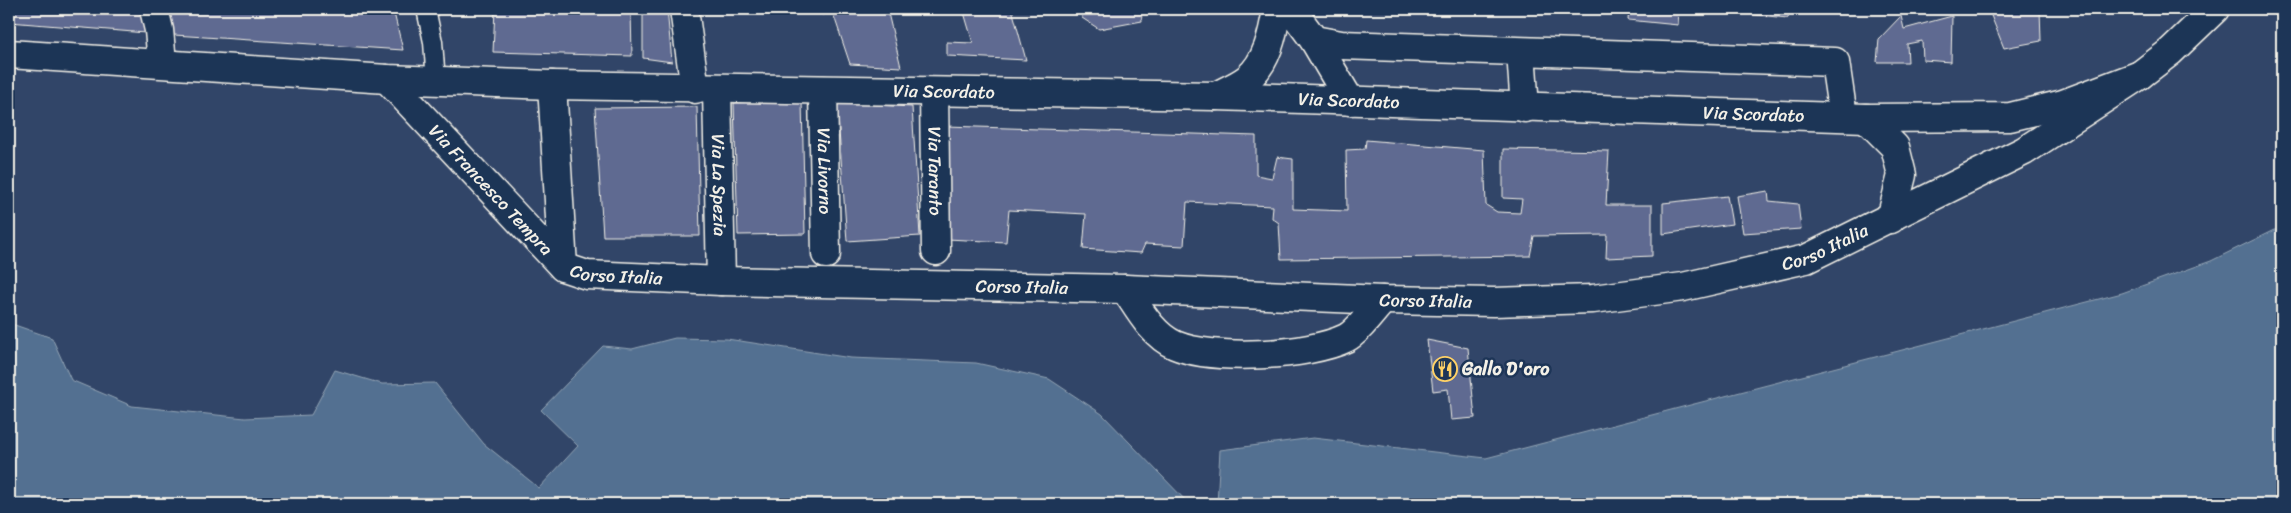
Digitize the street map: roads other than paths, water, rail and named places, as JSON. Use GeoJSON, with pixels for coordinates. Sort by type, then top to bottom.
{"type":"FeatureCollection","features":[{"type":"Feature","properties":{"kind":"street"},"geometry":{"type":"LineString","coordinates":[[154,9],[159,30],[162,64]]}},
{"type":"Feature","properties":{"kind":"street","name":"Via La Spezia"},"geometry":{"type":"LineString","coordinates":[[684,9],[706,89],[721,281]]}},
{"type":"Feature","properties":{"kind":"street"},"geometry":{"type":"LineString","coordinates":[[1216,96],[1247,79],[1263,61],[1274,29],[1277,9]]}},
{"type":"Feature","properties":{"kind":"street"},"geometry":{"type":"LineString","coordinates":[[1291,9],[1314,40],[1350,101]]}},
{"type":"Feature","properties":{"kind":"street","name":"Corso Italia"},"geometry":{"type":"LineString","coordinates":[[563,267],[587,275],[721,281],[1125,288],[1383,300],[1494,302],[1593,299],[1683,287],[1806,259],[1891,219],[2024,151],[2140,75],[2170,52],[2215,9]]}},
{"type":"Feature","properties":{"kind":"street"},"geometry":{"type":"LineString","coordinates":[[1314,40],[1341,45],[1835,62],[1855,117],[1895,147],[1902,175],[1891,219]]}},
{"type":"Feature","properties":{"kind":"street"},"geometry":{"type":"LineString","coordinates":[[1520,52],[1525,108]]}},
{"type":"Feature","properties":{"kind":"street"},"geometry":{"type":"LineString","coordinates":[[9,54],[387,79],[552,85]]}},
{"type":"Feature","properties":{"kind":"street","name":"Via Scordato"},"geometry":{"type":"LineString","coordinates":[[552,85],[1216,96],[1525,108],[1855,117],[2010,117],[2064,104],[2140,75]]}},
{"type":"Feature","properties":{"kind":"street","name":"Via Francesco Tempra"},"geometry":{"type":"LineString","coordinates":[[387,79],[563,267]]}},
{"type":"Feature","properties":{"kind":"street","name":"Via Francesco Tempra"},"geometry":{"type":"LineString","coordinates":[[552,85],[563,267]]}},
{"type":"Feature","properties":{"kind":"street","name":"Via Livorno"},"geometry":{"type":"LineString","coordinates":[[822,90],[826,254]]}},
{"type":"Feature","properties":{"kind":"street","name":"Via Taranto"},"geometry":{"type":"LineString","coordinates":[[934,92],[936,251]]}},
{"type":"Feature","properties":{"kind":"street"},"geometry":{"type":"LineString","coordinates":[[1125,288],[1150,325],[1174,345],[1212,353],[1291,352],[1318,348],[1348,337],[1383,300]]}},
{"type":"Feature","properties":{"kind":"lane"},"geometry":{"type":"LineString","coordinates":[[426,9],[436,81]]}},
{"type":"Feature","properties":{"kind":"water"},"geometry":{"type":"Polygon","coordinates":[[[2274,230],[2282,230],[2282,504],[1217,504],[1220,450],[1313,438],[1486,458],[2122,293],[2211,261],[2274,230]]]}},
{"type":"Feature","properties":{"kind":"water"},"geometry":{"type":"Polygon","coordinates":[[[9,323],[52,338],[71,380],[132,406],[245,418],[311,415],[335,370],[382,384],[435,383],[484,444],[539,488],[578,446],[541,410],[603,346],[632,349],[675,338],[727,339],[851,358],[976,363],[1049,379],[1102,414],[1189,504],[9,504],[9,323]]]}},
{"type":"Feature","properties":{"kind":"place","name":"Gallo D'oro"},"geometry":{"type":"Point","coordinates":[1445,369]}}]}
